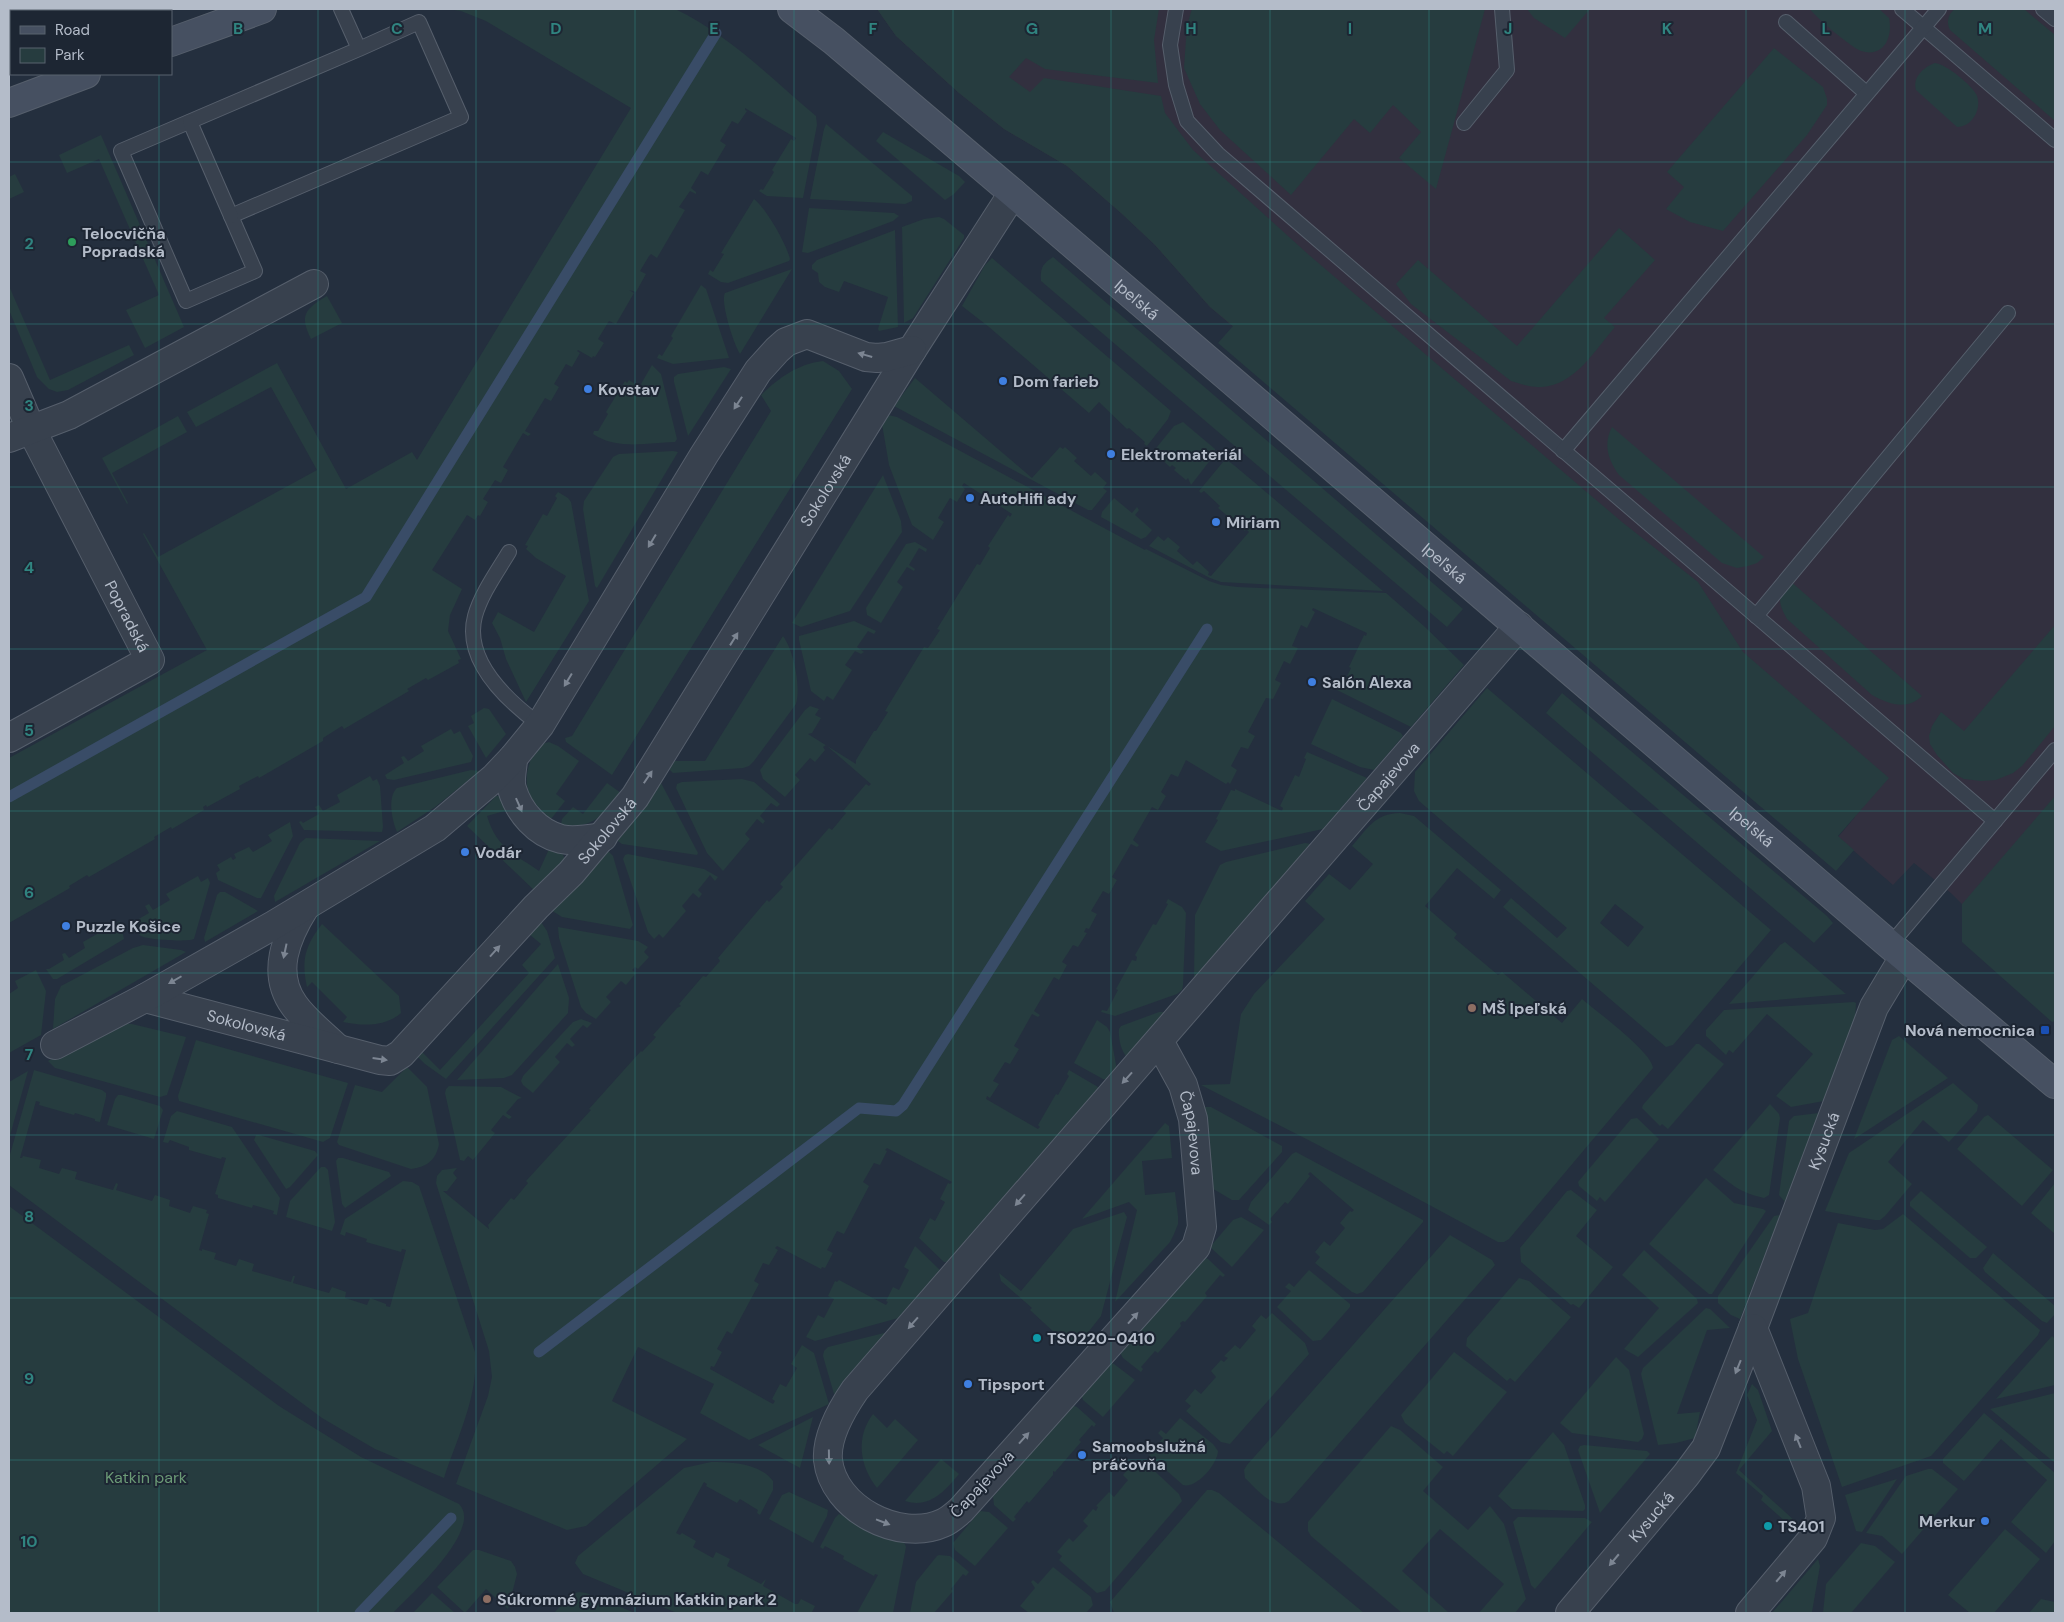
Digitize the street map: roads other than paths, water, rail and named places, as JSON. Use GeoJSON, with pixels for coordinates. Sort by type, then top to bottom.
{"type":"FeatureCollection","features":[{"type":"Feature","properties":{"kind":"street"},"geometry":{"type":"LineString","coordinates":[[172,42],[262,9]]}},
{"type":"Feature","properties":{"kind":"street","name":"Ipeľská"},"geometry":{"type":"LineString","coordinates":[[792,9],[834,41],[1013,193],[1897,951],[2055,1084]]}},
{"type":"Feature","properties":{"kind":"street","name":"Ipeľská"},"geometry":{"type":"LineString","coordinates":[[822,9],[834,41]]}},
{"type":"Feature","properties":{"kind":"street"},"geometry":{"type":"LineString","coordinates":[[9,103],[83,75]]}},
{"type":"Feature","properties":{"kind":"street","name":"Sokolovská"},"geometry":{"type":"LineString","coordinates":[[144,998],[380,1060],[390,1061],[401,1054],[536,907],[571,873],[635,797],[912,350],[1013,193]]}},
{"type":"Feature","properties":{"kind":"street"},"geometry":{"type":"LineString","coordinates":[[20,434],[69,415],[314,284]]}},
{"type":"Feature","properties":{"kind":"street"},"geometry":{"type":"LineString","coordinates":[[55,1044],[144,998],[305,907],[435,828],[488,783],[513,758],[540,725],[704,455],[758,371],[786,342],[807,334],[866,356],[877,358],[887,358],[912,350]]}},
{"type":"Feature","properties":{"kind":"street","name":"Popradská"},"geometry":{"type":"LineString","coordinates":[[9,378],[20,434],[150,660],[9,738]]}},
{"type":"Feature","properties":{"kind":"street","name":"Čapajevova"},"geometry":{"type":"LineString","coordinates":[[1159,1041],[1183,1085],[1193,1119],[1202,1227],[1196,1247],[952,1518],[941,1524],[924,1528],[900,1528],[879,1522],[861,1511],[843,1494],[830,1471],[828,1458],[833,1433],[841,1412],[848,1401],[872,1370],[1519,626]]}},
{"type":"Feature","properties":{"kind":"street"},"geometry":{"type":"LineString","coordinates":[[513,758],[511,788],[523,814],[538,829],[561,839],[582,840],[603,837]]}},
{"type":"Feature","properties":{"kind":"street"},"geometry":{"type":"LineString","coordinates":[[305,907],[289,935],[284,951],[282,969],[284,987],[294,1005],[339,1050]]}},
{"type":"Feature","properties":{"kind":"street","name":"Kysucká"},"geometry":{"type":"LineString","coordinates":[[1570,1613],[1686,1475],[1706,1448],[1897,951]]}},
{"type":"Feature","properties":{"kind":"street"},"geometry":{"type":"LineString","coordinates":[[1750,1613],[1813,1538],[1822,1518],[1816,1486],[1753,1328]]}},
{"type":"Feature","properties":{"kind":"lane"},"geometry":{"type":"LineString","coordinates":[[341,9],[359,49]]}},
{"type":"Feature","properties":{"kind":"lane"},"geometry":{"type":"LineString","coordinates":[[1176,9],[1170,45],[1176,85],[1187,121],[1218,154],[1995,821]]}},
{"type":"Feature","properties":{"kind":"lane"},"geometry":{"type":"LineString","coordinates":[[1464,123],[1507,70],[1502,9]]}},
{"type":"Feature","properties":{"kind":"lane"},"geometry":{"type":"LineString","coordinates":[[1902,9],[2055,140]]}},
{"type":"Feature","properties":{"kind":"lane"},"geometry":{"type":"LineString","coordinates":[[1564,450],[1939,9]]}},
{"type":"Feature","properties":{"kind":"lane"},"geometry":{"type":"LineString","coordinates":[[2043,9],[2055,19]]}},
{"type":"Feature","properties":{"kind":"lane"},"geometry":{"type":"LineString","coordinates":[[190,122],[231,216],[255,271],[186,301],[121,152],[190,122],[359,49],[420,22],[461,116],[231,216]]}},
{"type":"Feature","properties":{"kind":"lane"},"geometry":{"type":"LineString","coordinates":[[1786,22],[1866,93]]}},
{"type":"Feature","properties":{"kind":"lane"},"geometry":{"type":"LineString","coordinates":[[1756,616],[2008,313]]}},
{"type":"Feature","properties":{"kind":"lane"},"geometry":{"type":"LineString","coordinates":[[508,552],[478,606],[474,619],[473,633],[476,650],[491,678],[524,713],[540,725]]}},
{"type":"Feature","properties":{"kind":"lane"},"geometry":{"type":"LineString","coordinates":[[1897,951],[1995,821],[2055,750]]}},
{"type":"Feature","properties":{"kind":"waterway"},"geometry":{"type":"LineString","coordinates":[[9,797],[366,597],[716,33]]}},
{"type":"Feature","properties":{"kind":"waterway"},"geometry":{"type":"LineString","coordinates":[[539,1352],[859,1108],[896,1111],[903,1105],[1207,629]]}},
{"type":"Feature","properties":{"kind":"waterway"},"geometry":{"type":"LineString","coordinates":[[360,1613],[451,1518]]}},
{"type":"Feature","properties":{"kind":"place","name":"Telocvičňa Popradská"},"geometry":{"type":"Point","coordinates":[72,242]}},
{"type":"Feature","properties":{"kind":"place","name":"Dom farieb"},"geometry":{"type":"Point","coordinates":[1003,381]}},
{"type":"Feature","properties":{"kind":"place","name":"Kovstav"},"geometry":{"type":"Point","coordinates":[588,389]}},
{"type":"Feature","properties":{"kind":"place","name":"Elektromateriál"},"geometry":{"type":"Point","coordinates":[1111,454]}},
{"type":"Feature","properties":{"kind":"place","name":"AutoHifi ady"},"geometry":{"type":"Point","coordinates":[970,498]}},
{"type":"Feature","properties":{"kind":"place","name":"Miriam"},"geometry":{"type":"Point","coordinates":[1216,522]}},
{"type":"Feature","properties":{"kind":"place","name":"Salón Alexa"},"geometry":{"type":"Point","coordinates":[1312,682]}},
{"type":"Feature","properties":{"kind":"place","name":"Vodár"},"geometry":{"type":"Point","coordinates":[465,852]}},
{"type":"Feature","properties":{"kind":"place","name":"Puzzle Košice"},"geometry":{"type":"Point","coordinates":[66,926]}},
{"type":"Feature","properties":{"kind":"place","name":"MŠ Ipeľská"},"geometry":{"type":"Point","coordinates":[1472,1008]}},
{"type":"Feature","properties":{"kind":"place","name":"Nová nemocnica"},"geometry":{"type":"Point","coordinates":[2045,1030]}},
{"type":"Feature","properties":{"kind":"place","name":"TS0220-0410"},"geometry":{"type":"Point","coordinates":[1037,1338]}},
{"type":"Feature","properties":{"kind":"place","name":"Tipsport"},"geometry":{"type":"Point","coordinates":[968,1384]}},
{"type":"Feature","properties":{"kind":"place","name":"Samoobslužná práčovňa"},"geometry":{"type":"Point","coordinates":[1082,1455]}},
{"type":"Feature","properties":{"kind":"place","name":"Merkur"},"geometry":{"type":"Point","coordinates":[1985,1521]}},
{"type":"Feature","properties":{"kind":"place","name":"TS401"},"geometry":{"type":"Point","coordinates":[1768,1526]}},
{"type":"Feature","properties":{"kind":"place","name":"Súkromné gymnázium Katkin park 2"},"geometry":{"type":"Point","coordinates":[487,1599]}},
{"type":"Feature","properties":{"kind":"park label","name":"Katkin park"},"geometry":{"type":"Point","coordinates":[146,1477]}}]}
